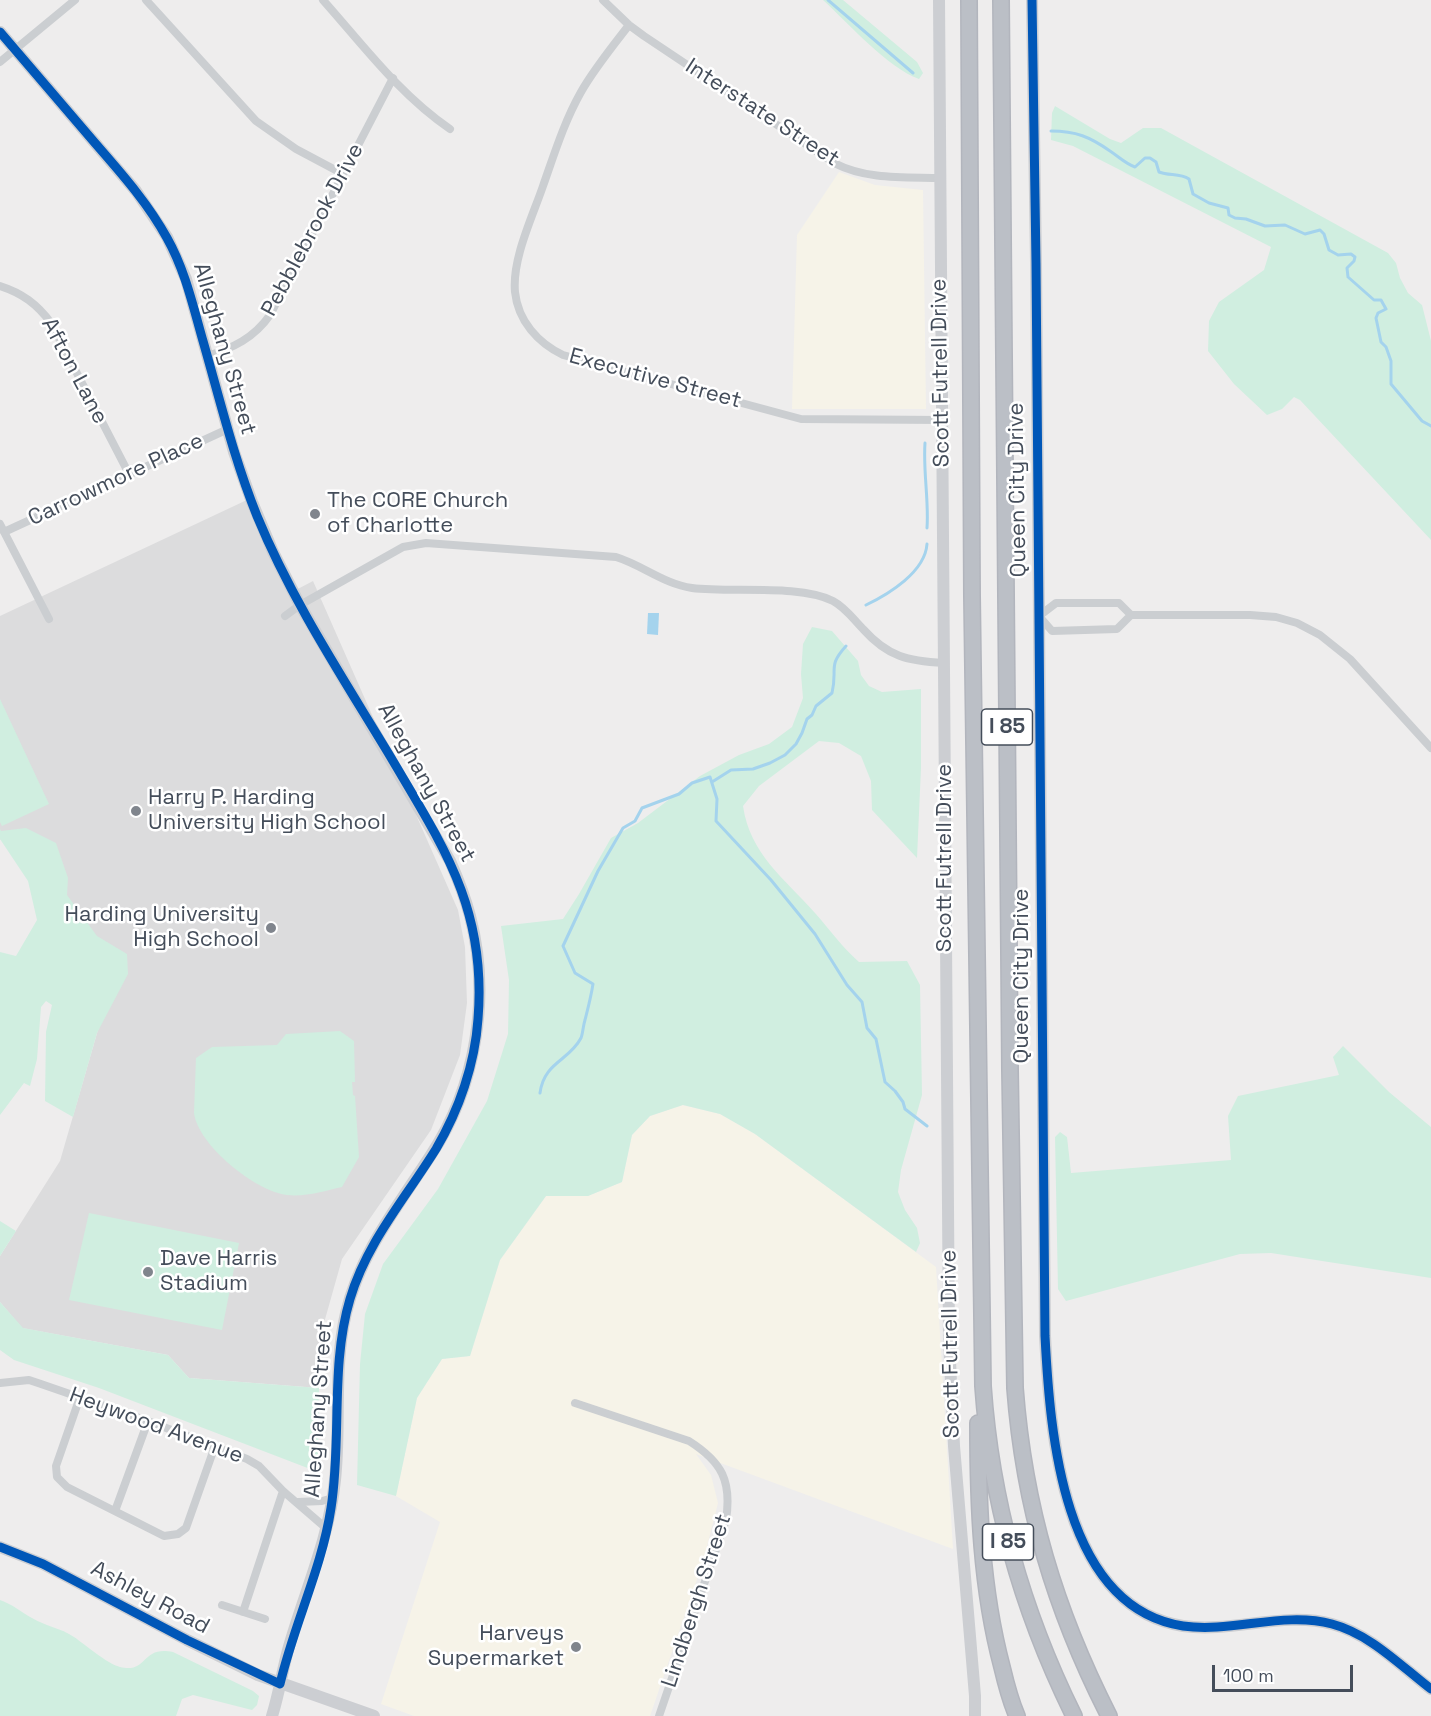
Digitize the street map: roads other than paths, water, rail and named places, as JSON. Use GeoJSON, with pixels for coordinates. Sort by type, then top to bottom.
{"type":"FeatureCollection","features":[{"type":"Feature","properties":{"kind":"highway","name":"I 85"},"geometry":{"type":"LineString","coordinates":[[969,0],[972,584],[982,1358],[989,1444],[1007,1538],[1031,1618],[1074,1716]]}},
{"type":"Feature","properties":{"kind":"highway","name":"I 85"},"geometry":{"type":"LineString","coordinates":[[1000,0],[1014,1367],[1017,1420],[1031,1504],[1053,1584],[1079,1655],[1109,1716]]}},
{"type":"Feature","properties":{"kind":"highway"},"geometry":{"type":"LineString","coordinates":[[982,1358],[978,1417],[978,1471],[985,1573],[999,1654],[1017,1716]]}},
{"type":"Feature","properties":{"kind":"highway"},"geometry":{"type":"LineString","coordinates":[[1079,1655],[1120,1716]]}},
{"type":"Feature","properties":{"kind":"street"},"geometry":{"type":"LineString","coordinates":[[0,62],[75,0]]}},
{"type":"Feature","properties":{"kind":"street"},"geometry":{"type":"LineString","coordinates":[[146,0],[256,121],[296,149],[343,174]]}},
{"type":"Feature","properties":{"kind":"street"},"geometry":{"type":"LineString","coordinates":[[323,0],[421,108],[450,129]]}},
{"type":"Feature","properties":{"kind":"street","name":"Interstate Street"},"geometry":{"type":"LineString","coordinates":[[603,0],[629,25],[842,167],[876,177],[940,178]]}},
{"type":"Feature","properties":{"kind":"street","name":"Scott Futrell Drive"},"geometry":{"type":"LineString","coordinates":[[939,0],[949,1340],[954,1446],[975,1716]]}},
{"type":"Feature","properties":{"kind":"street","name":"Queen City Drive"},"geometry":{"type":"LineString","coordinates":[[1032,0],[1045,1336],[1053,1439],[1061,1476],[1076,1523],[1102,1577],[1127,1602],[1153,1617],[1184,1626],[1205,1627],[1298,1620],[1334,1625],[1361,1637],[1381,1650],[1431,1689]]}},
{"type":"Feature","properties":{"kind":"street","name":"Executive Street"},"geometry":{"type":"LineString","coordinates":[[629,25],[585,86],[568,117],[520,253],[515,279],[515,294],[528,327],[538,340],[563,355],[801,419],[942,420]]}},
{"type":"Feature","properties":{"kind":"street","name":"Alleghany Street"},"geometry":{"type":"LineString","coordinates":[[0,32],[136,191],[167,237],[186,279],[228,429],[259,520],[300,605],[450,861],[471,917],[476,946],[479,983],[477,1034],[459,1101],[433,1153],[368,1252],[350,1297],[341,1338],[333,1498],[327,1528],[288,1650],[272,1716]]}},
{"type":"Feature","properties":{"kind":"street","name":"Pebblebrook Drive"},"geometry":{"type":"LineString","coordinates":[[207,356],[232,348],[246,340],[266,321],[393,78]]}},
{"type":"Feature","properties":{"kind":"street","name":"Afton Lane"},"geometry":{"type":"LineString","coordinates":[[0,286],[13,290],[31,301],[51,323],[129,474]]}},
{"type":"Feature","properties":{"kind":"street","name":"Carrowmore Place"},"geometry":{"type":"LineString","coordinates":[[2,528],[228,429]]}},
{"type":"Feature","properties":{"kind":"street"},"geometry":{"type":"LineString","coordinates":[[2,528],[49,619]]}},
{"type":"Feature","properties":{"kind":"street"},"geometry":{"type":"LineString","coordinates":[[285,616],[300,605],[403,547],[426,543],[616,557],[634,563],[662,579],[690,588],[820,595],[845,609],[884,650],[905,659],[944,663]]}},
{"type":"Feature","properties":{"kind":"street"},"geometry":{"type":"LineString","coordinates":[[1131,615],[1119,603],[1056,603],[1039,616],[1052,631],[1117,628],[1131,615],[1250,615],[1269,616],[1297,623],[1320,635],[1350,659],[1431,748]]}},
{"type":"Feature","properties":{"kind":"street","name":"Heywood Avenue"},"geometry":{"type":"LineString","coordinates":[[0,1383],[29,1380],[215,1446],[259,1466],[327,1528]]}},
{"type":"Feature","properties":{"kind":"street"},"geometry":{"type":"LineString","coordinates":[[80,1397],[56,1463],[56,1473],[61,1483],[164,1536],[178,1534],[186,1528],[215,1446]]}},
{"type":"Feature","properties":{"kind":"street","name":"Lindbergh Street"},"geometry":{"type":"LineString","coordinates":[[575,1403],[689,1441],[716,1461],[724,1477],[728,1506],[726,1520],[659,1716]]}},
{"type":"Feature","properties":{"kind":"street"},"geometry":{"type":"LineString","coordinates":[[115,1512],[148,1421]]}},
{"type":"Feature","properties":{"kind":"street"},"geometry":{"type":"LineString","coordinates":[[243,1612],[284,1491]]}},
{"type":"Feature","properties":{"kind":"street"},"geometry":{"type":"LineString","coordinates":[[298,1502],[333,1498]]}},
{"type":"Feature","properties":{"kind":"street","name":"Ashley Road"},"geometry":{"type":"LineString","coordinates":[[0,1547],[43,1564],[187,1640],[280,1684],[374,1716]]}},
{"type":"Feature","properties":{"kind":"street"},"geometry":{"type":"LineString","coordinates":[[222,1605],[265,1619]]}},
{"type":"Feature","properties":{"kind":"water"},"geometry":{"type":"Polygon","coordinates":[[[648,613],[659,613],[658,635],[647,634],[648,613]]]}},
{"type":"Feature","properties":{"kind":"waterway"},"geometry":{"type":"LineString","coordinates":[[828,0],[913,73]]}},
{"type":"Feature","properties":{"kind":"waterway"},"geometry":{"type":"LineString","coordinates":[[1051,131],[1068,132],[1089,139],[1135,167],[1145,158],[1150,158],[1156,162],[1159,172],[1189,179],[1193,194],[1209,203],[1228,208],[1229,215],[1235,218],[1246,219],[1265,226],[1285,225],[1305,234],[1320,230],[1324,234],[1329,250],[1338,255],[1351,254],[1355,257],[1347,268],[1348,277],[1374,300],[1381,300],[1386,309],[1378,313],[1376,318],[1381,342],[1386,347],[1391,361],[1391,384],[1422,421],[1431,426]]}},
{"type":"Feature","properties":{"kind":"waterway"},"geometry":{"type":"LineString","coordinates":[[925,443],[927,528]]}},
{"type":"Feature","properties":{"kind":"waterway"},"geometry":{"type":"LineString","coordinates":[[866,605],[885,595],[913,573],[925,554],[927,544]]}},
{"type":"Feature","properties":{"kind":"waterway"},"geometry":{"type":"LineString","coordinates":[[712,782],[731,770],[753,769],[770,763],[785,755],[796,744],[807,719],[812,715],[816,706],[832,693],[835,664],[846,646]]}},
{"type":"Feature","properties":{"kind":"waterway"},"geometry":{"type":"LineString","coordinates":[[540,1093],[546,1075],[576,1046],[582,1036],[593,984],[575,973],[563,946],[598,871],[623,828],[635,821],[642,808],[679,794],[692,783],[710,777],[717,799],[716,821],[771,880],[815,934],[847,985],[862,1002],[867,1028],[876,1039],[885,1082],[895,1091],[905,1109],[927,1126]]}},
{"type":"Feature","properties":{"kind":"place","name":"The CORE Church of Charlotte"},"geometry":{"type":"Point","coordinates":[315,514]}},
{"type":"Feature","properties":{"kind":"place","name":"Harry P. Harding University High School"},"geometry":{"type":"Point","coordinates":[136,811]}},
{"type":"Feature","properties":{"kind":"place","name":"Harding University High School"},"geometry":{"type":"Point","coordinates":[271,928]}},
{"type":"Feature","properties":{"kind":"place","name":"Dave Harris Stadium"},"geometry":{"type":"Point","coordinates":[148,1272]}},
{"type":"Feature","properties":{"kind":"place","name":"Harveys Supermarket"},"geometry":{"type":"Point","coordinates":[576,1647]}}]}
